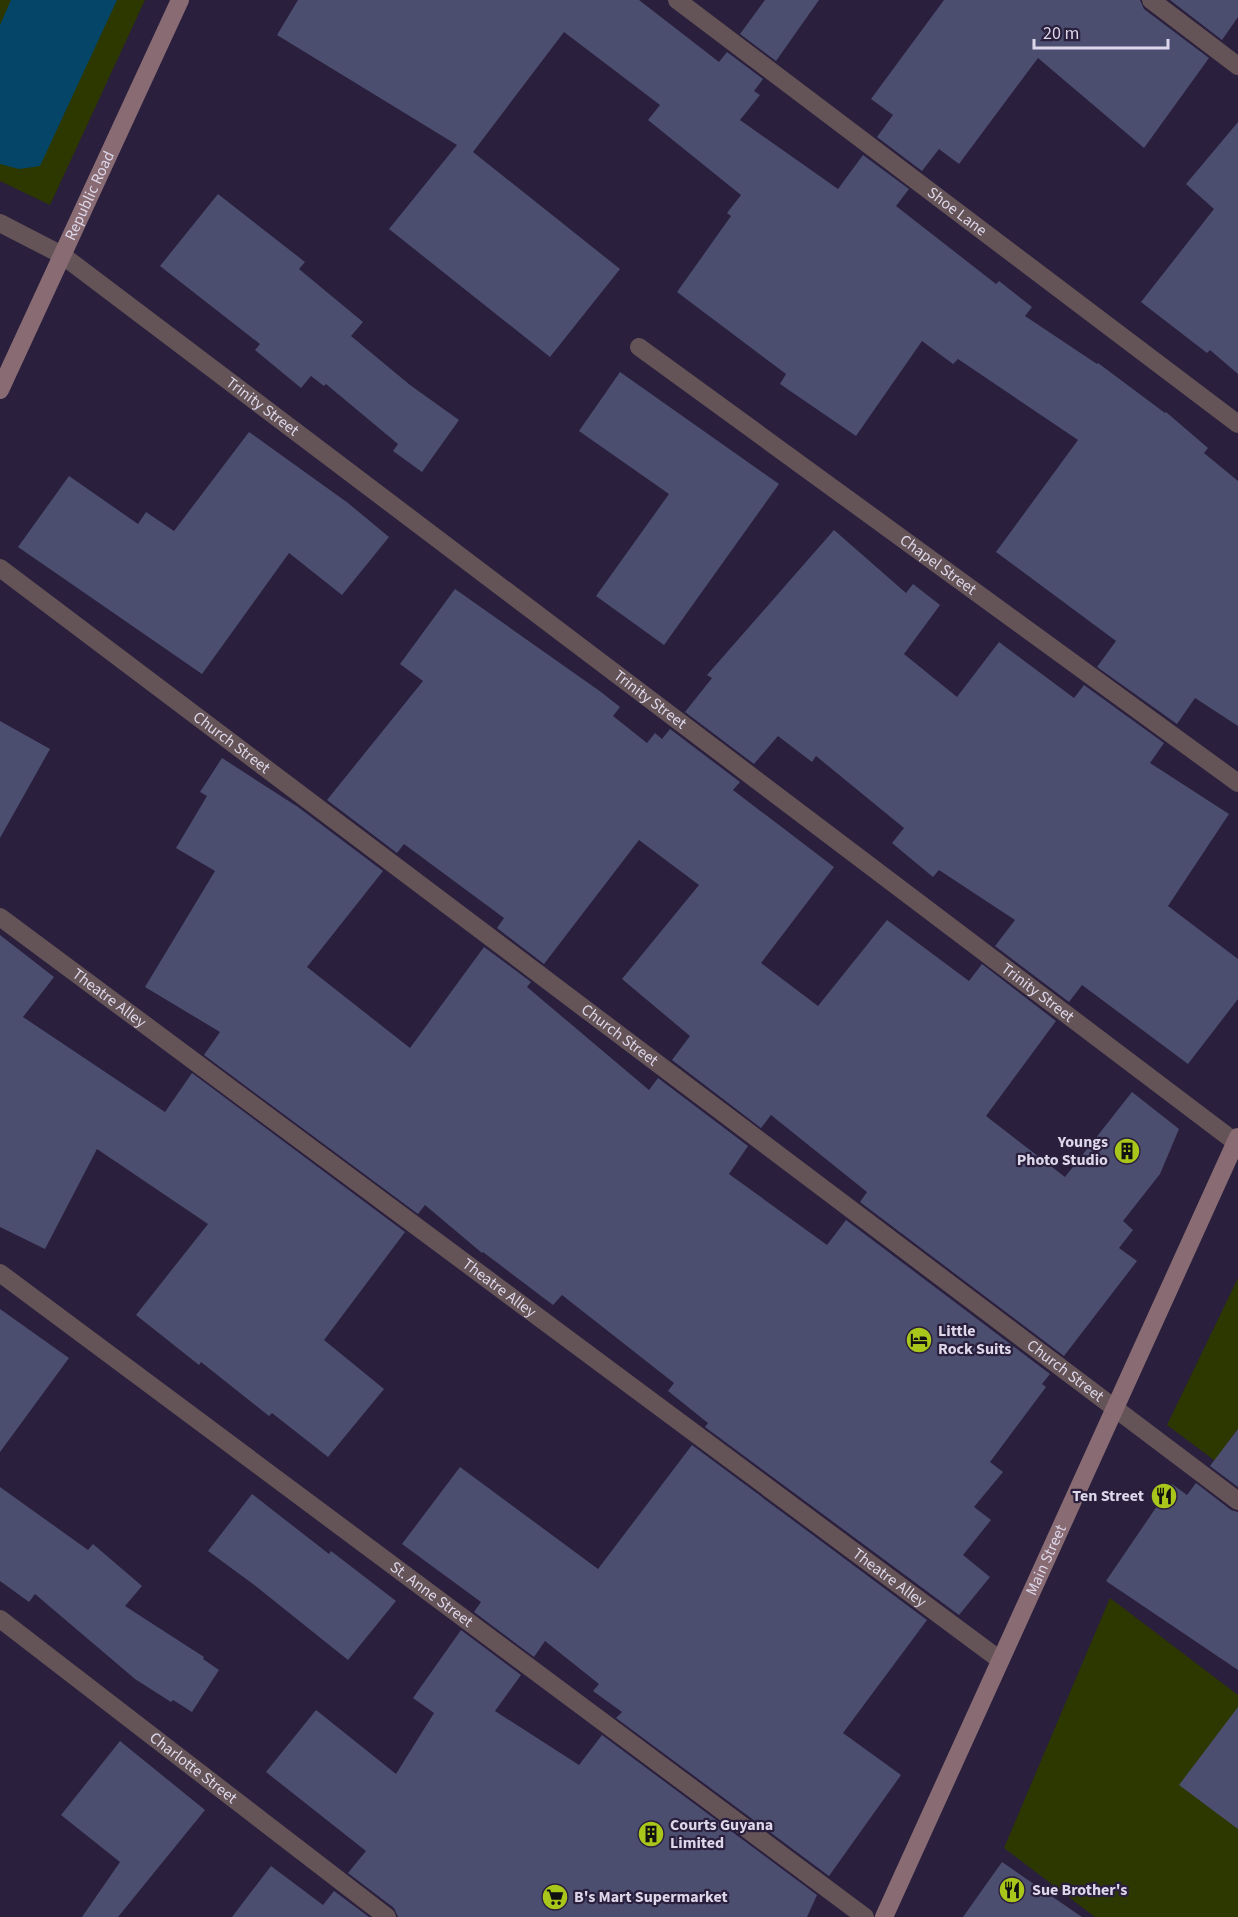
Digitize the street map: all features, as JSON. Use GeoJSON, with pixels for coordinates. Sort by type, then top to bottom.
{"type":"FeatureCollection","features":[{"type":"Feature","properties":{"kind":"street","name":"Republic Road"},"geometry":{"type":"LineString","coordinates":[[0,390],[180,0]]}},
{"type":"Feature","properties":{"kind":"street","name":"Shoe Lane"},"geometry":{"type":"LineString","coordinates":[[677,0],[1238,424]]}},
{"type":"Feature","properties":{"kind":"street"},"geometry":{"type":"LineString","coordinates":[[1151,0],[1238,66]]}},
{"type":"Feature","properties":{"kind":"street","name":"Trinity Street"},"geometry":{"type":"LineString","coordinates":[[0,223],[62,255],[1237,1141]]}},
{"type":"Feature","properties":{"kind":"street","name":"Chapel Street"},"geometry":{"type":"LineString","coordinates":[[639,347],[1238,783]]}},
{"type":"Feature","properties":{"kind":"street","name":"Church Street"},"geometry":{"type":"LineString","coordinates":[[0,568],[1238,1501]]}},
{"type":"Feature","properties":{"kind":"street","name":"Theatre Alley"},"geometry":{"type":"LineString","coordinates":[[0,917],[1000,1660]]}},
{"type":"Feature","properties":{"kind":"street","name":"Main Street"},"geometry":{"type":"LineString","coordinates":[[884,1917],[1237,1141]]}},
{"type":"Feature","properties":{"kind":"street","name":"St. Anne Street"},"geometry":{"type":"LineString","coordinates":[[0,1273],[865,1917]]}},
{"type":"Feature","properties":{"kind":"street","name":"Charlotte Street"},"geometry":{"type":"LineString","coordinates":[[0,1619],[387,1917]]}},
{"type":"Feature","properties":{"kind":"green space"},"geometry":{"type":"Polygon","coordinates":[[[0,0],[145,0],[50,205],[0,181],[0,0]]]}},
{"type":"Feature","properties":{"kind":"green space"},"geometry":{"type":"Polygon","coordinates":[[[1238,1278],[1238,1429],[1226,1445],[1238,1455],[1238,1478],[1167,1425],[1238,1278]]]}},
{"type":"Feature","properties":{"kind":"green space"},"geometry":{"type":"Polygon","coordinates":[[[1110,1598],[1238,1695],[1238,1917],[1095,1917],[1004,1848],[1110,1598]]]}},
{"type":"Feature","properties":{"kind":"water"},"geometry":{"type":"Polygon","coordinates":[[[11,0],[117,0],[40,166],[19,169],[0,164],[0,25],[11,0]]]}},
{"type":"Feature","properties":{"kind":"building"},"geometry":{"type":"Polygon","coordinates":[[[298,0],[639,0],[719,62],[727,52],[763,79],[754,91],[760,95],[740,120],[838,189],[863,155],[909,189],[896,206],[996,284],[999,281],[1032,307],[1025,316],[1098,363],[1166,412],[1208,448],[1204,453],[1238,481],[1238,726],[1195,698],[1177,724],[1097,667],[1116,641],[996,552],[1078,440],[958,359],[953,364],[922,341],[856,436],[780,384],[786,374],[677,292],[731,216],[727,213],[741,195],[648,120],[660,105],[564,32],[473,152],[620,269],[550,357],[389,229],[457,145],[277,35],[298,0]]]}},
{"type":"Feature","properties":{"kind":"building"},"geometry":{"type":"Polygon","coordinates":[[[765,0],[819,0],[776,61],[740,34],[765,0]]]}},
{"type":"Feature","properties":{"kind":"building"},"geometry":{"type":"Polygon","coordinates":[[[944,0],[1140,0],[1144,9],[1209,58],[1144,148],[1038,58],[959,164],[939,149],[922,171],[877,137],[893,115],[871,99],[944,0]]]}},
{"type":"Feature","properties":{"kind":"building"},"geometry":{"type":"Polygon","coordinates":[[[1170,0],[1238,0],[1238,17],[1222,40],[1170,0]]]}},
{"type":"Feature","properties":{"kind":"building"},"geometry":{"type":"Polygon","coordinates":[[[1238,122],[1238,374],[1210,350],[1207,353],[1141,302],[1214,209],[1186,184],[1238,122]]]}},
{"type":"Feature","properties":{"kind":"building"},"geometry":{"type":"Polygon","coordinates":[[[218,194],[305,262],[299,269],[363,322],[351,336],[410,385],[459,420],[422,472],[393,451],[398,444],[326,384],[324,386],[311,376],[301,388],[255,350],[260,344],[160,266],[218,194]]]}},
{"type":"Feature","properties":{"kind":"building"},"geometry":{"type":"Polygon","coordinates":[[[620,372],[779,484],[664,645],[596,596],[669,494],[579,431],[620,372]]]}},
{"type":"Feature","properties":{"kind":"building"},"geometry":{"type":"Polygon","coordinates":[[[249,432],[348,503],[389,537],[342,595],[289,553],[202,674],[18,547],[69,476],[138,524],[146,512],[174,531],[249,432]]]}},
{"type":"Feature","properties":{"kind":"building"},"geometry":{"type":"Polygon","coordinates":[[[834,530],[906,593],[913,584],[940,605],[904,654],[957,697],[999,642],[1074,698],[1084,685],[1164,743],[1150,763],[1229,814],[1168,906],[1238,959],[1238,999],[1188,1064],[1082,985],[1069,1002],[995,946],[1015,920],[939,870],[933,877],[892,843],[904,828],[816,756],[812,762],[778,736],[754,764],[685,712],[712,678],[707,675],[834,530]]]}},
{"type":"Feature","properties":{"kind":"building"},"geometry":{"type":"Polygon","coordinates":[[[455,589],[620,707],[613,716],[647,743],[655,733],[662,739],[670,729],[740,782],[733,790],[834,867],[761,963],[818,1006],[887,920],[969,981],[982,964],[1056,1021],[986,1116],[1065,1177],[1132,1092],[1179,1129],[1160,1174],[1123,1221],[1133,1230],[1119,1248],[1137,1261],[1064,1356],[860,1202],[867,1192],[771,1115],[761,1128],[672,1060],[690,1036],[622,979],[699,885],[639,840],[544,964],[497,928],[504,918],[404,844],[397,853],[327,800],[423,681],[400,664],[455,589]]]}},
{"type":"Feature","properties":{"kind":"building"},"geometry":{"type":"Polygon","coordinates":[[[0,721],[50,749],[0,838],[0,721]]]}},
{"type":"Feature","properties":{"kind":"building"},"geometry":{"type":"Polygon","coordinates":[[[222,758],[298,807],[383,871],[307,967],[410,1048],[484,947],[531,982],[527,987],[649,1090],[658,1078],[748,1146],[729,1174],[827,1245],[846,1220],[1050,1374],[1042,1384],[1046,1387],[990,1462],[1003,1472],[974,1507],[991,1520],[963,1555],[990,1577],[959,1615],[705,1427],[708,1423],[668,1391],[674,1383],[562,1295],[553,1305],[482,1253],[425,1205],[418,1214],[204,1055],[220,1032],[145,987],[215,871],[176,848],[207,796],[200,792],[222,758]]]}},
{"type":"Feature","properties":{"kind":"building"},"geometry":{"type":"Polygon","coordinates":[[[0,935],[54,977],[23,1017],[165,1112],[192,1073],[405,1232],[324,1340],[384,1389],[328,1457],[272,1413],[269,1416],[201,1362],[199,1365],[136,1315],[208,1224],[97,1149],[45,1249],[0,1227],[0,935]]]}},
{"type":"Feature","properties":{"kind":"building"},"geometry":{"type":"Polygon","coordinates":[[[0,1309],[69,1358],[0,1452],[0,1309]]]}},
{"type":"Feature","properties":{"kind":"building"},"geometry":{"type":"Polygon","coordinates":[[[1238,1429],[1238,1487],[1210,1466],[1238,1429]]]}},
{"type":"Feature","properties":{"kind":"building"},"geometry":{"type":"Polygon","coordinates":[[[692,1445],[927,1620],[843,1733],[901,1775],[829,1876],[616,1718],[622,1712],[593,1691],[599,1684],[545,1641],[534,1657],[474,1612],[481,1602],[402,1544],[460,1467],[598,1569],[692,1445]]]}},
{"type":"Feature","properties":{"kind":"building"},"geometry":{"type":"Polygon","coordinates":[[[1196,1483],[1231,1510],[1238,1512],[1238,1670],[1106,1581],[1172,1484],[1187,1495],[1196,1483]]]}},
{"type":"Feature","properties":{"kind":"building"},"geometry":{"type":"Polygon","coordinates":[[[0,1487],[88,1550],[93,1544],[142,1586],[125,1606],[204,1657],[203,1659],[219,1670],[192,1712],[173,1700],[171,1702],[135,1679],[35,1594],[29,1602],[0,1581],[0,1487]]]}},
{"type":"Feature","properties":{"kind":"building"},"geometry":{"type":"Polygon","coordinates":[[[252,1494],[329,1554],[331,1551],[396,1601],[348,1660],[208,1551],[252,1494]]]}},
{"type":"Feature","properties":{"kind":"building"},"geometry":{"type":"Polygon","coordinates":[[[461,1630],[521,1675],[495,1711],[579,1765],[602,1735],[817,1895],[807,1917],[398,1917],[394,1908],[348,1873],[366,1851],[266,1772],[316,1710],[396,1774],[434,1713],[413,1698],[461,1630]]]}},
{"type":"Feature","properties":{"kind":"building"},"geometry":{"type":"Polygon","coordinates":[[[1238,1707],[1238,1829],[1179,1785],[1238,1707]]]}},
{"type":"Feature","properties":{"kind":"building"},"geometry":{"type":"Polygon","coordinates":[[[120,1741],[205,1810],[118,1917],[82,1917],[120,1862],[61,1815],[120,1741]]]}},
{"type":"Feature","properties":{"kind":"building","name":"Sue Brother's"},"geometry":{"type":"Polygon","coordinates":[[[1002,1862],[1082,1917],[963,1917],[1002,1862]]]}},
{"type":"Feature","properties":{"kind":"building"},"geometry":{"type":"Polygon","coordinates":[[[271,1866],[323,1905],[334,1891],[369,1917],[232,1917],[271,1866]]]}},
{"type":"Feature","properties":{"kind":"place","name":"Youngs Photo Studio"},"geometry":{"type":"Point","coordinates":[1127,1151]}},
{"type":"Feature","properties":{"kind":"place","name":"Little Rock Suits"},"geometry":{"type":"Point","coordinates":[919,1340]}},
{"type":"Feature","properties":{"kind":"place","name":"Ten Street"},"geometry":{"type":"Point","coordinates":[1164,1496]}},
{"type":"Feature","properties":{"kind":"place","name":"Courts Guyana Limited"},"geometry":{"type":"Point","coordinates":[651,1834]}},
{"type":"Feature","properties":{"kind":"place","name":"Sue Brother's"},"geometry":{"type":"Point","coordinates":[1012,1890]}},
{"type":"Feature","properties":{"kind":"place","name":"B's Mart Supermarket"},"geometry":{"type":"Point","coordinates":[555,1897]}}]}
